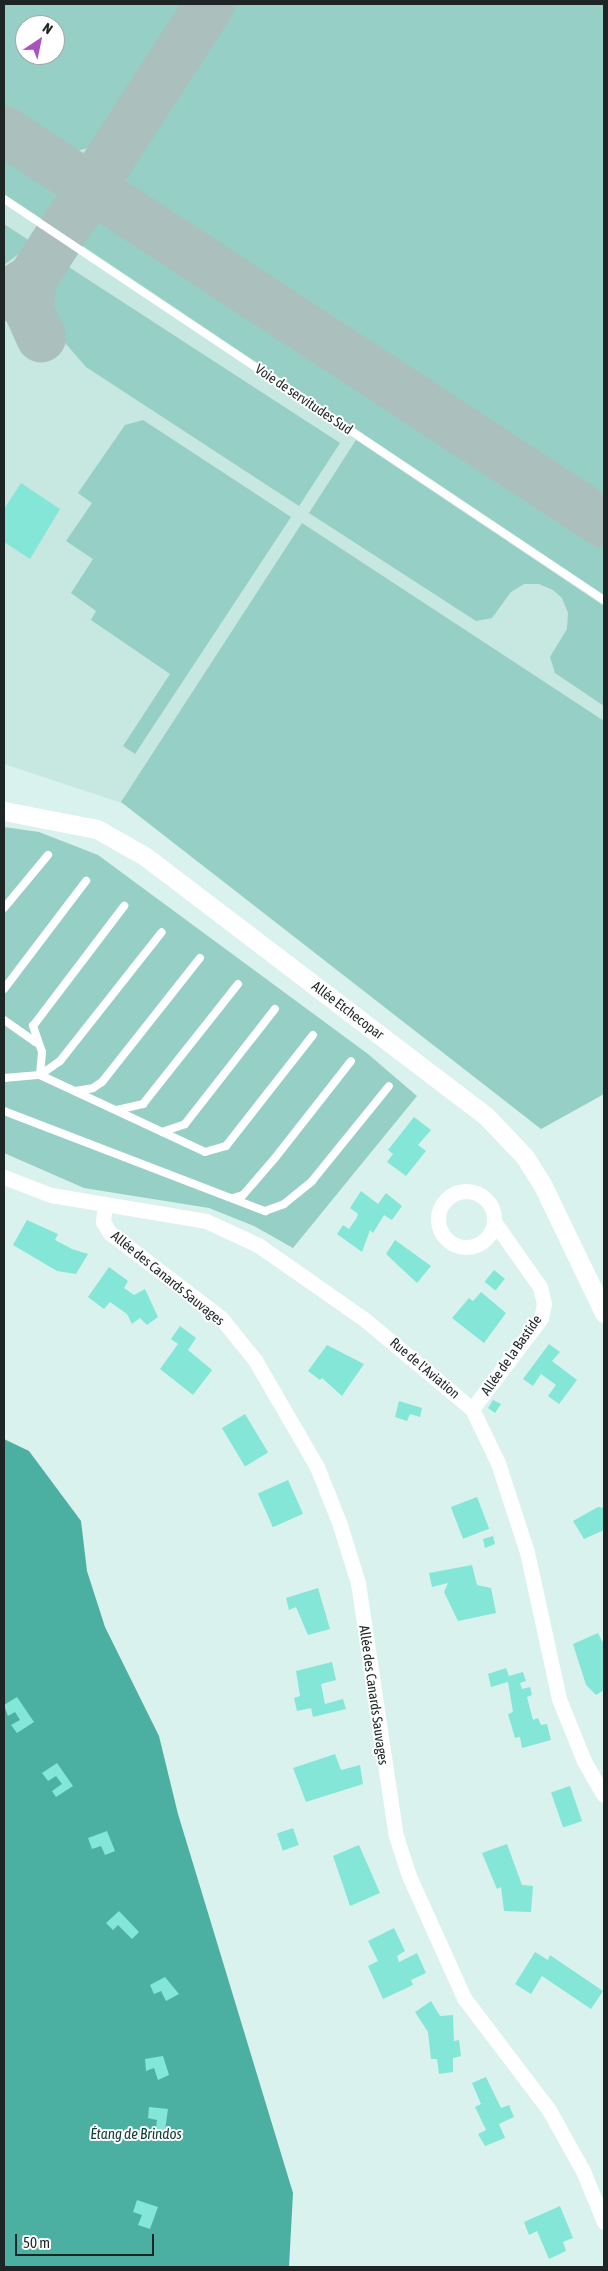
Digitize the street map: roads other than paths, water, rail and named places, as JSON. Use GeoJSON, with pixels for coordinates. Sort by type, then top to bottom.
{"type":"FeatureCollection","features":[{"type":"Feature","properties":{"kind":"street","name":"Allée Etchecopar"},"geometry":{"type":"LineString","coordinates":[[4,811],[97,829],[146,858],[486,1116],[525,1157],[543,1186],[604,1313]]}},
{"type":"Feature","properties":{"kind":"street","name":"Rue de l'Aviation"},"geometry":{"type":"LineString","coordinates":[[4,1178],[51,1195],[206,1221],[258,1245],[364,1319],[472,1409],[498,1462],[527,1552],[559,1699],[584,1761],[604,1795]]}},
{"type":"Feature","properties":{"kind":"street","name":"Allée des Canards Sauvages"},"geometry":{"type":"LineString","coordinates":[[105,1205],[104,1222],[110,1233],[221,1318],[255,1360],[317,1467],[339,1522],[358,1583],[396,1836],[408,1876],[464,1998],[549,2110],[583,2171],[604,2222]]}},
{"type":"Feature","properties":{"kind":"street","name":"Allée de la Bastide"},"geometry":{"type":"LineString","coordinates":[[472,1409],[541,1318],[544,1304],[540,1287],[495,1222]]}},
{"type":"Feature","properties":{"kind":"lane","name":"Voie de servitudes Sud"},"geometry":{"type":"LineString","coordinates":[[4,199],[604,600]]}},
{"type":"Feature","properties":{"kind":"lane"},"geometry":{"type":"LineString","coordinates":[[4,908],[48,855]]}},
{"type":"Feature","properties":{"kind":"lane"},"geometry":{"type":"LineString","coordinates":[[4,989],[86,881]]}},
{"type":"Feature","properties":{"kind":"lane"},"geometry":{"type":"LineString","coordinates":[[40,1074],[42,1052],[36,1042],[33,1026],[124,906]]}},
{"type":"Feature","properties":{"kind":"lane"},"geometry":{"type":"LineString","coordinates":[[4,1078],[40,1074],[60,1061],[162,932]]}},
{"type":"Feature","properties":{"kind":"lane"},"geometry":{"type":"LineString","coordinates":[[75,1091],[94,1088],[102,1082],[200,958]]}},
{"type":"Feature","properties":{"kind":"lane"},"geometry":{"type":"LineString","coordinates":[[114,1110],[134,1109],[143,1104],[238,984]]}},
{"type":"Feature","properties":{"kind":"lane"},"geometry":{"type":"LineString","coordinates":[[162,1132],[185,1124],[275,1010]]}},
{"type":"Feature","properties":{"kind":"lane"},"geometry":{"type":"LineString","coordinates":[[4,1020],[36,1042]]}},
{"type":"Feature","properties":{"kind":"lane"},"geometry":{"type":"LineString","coordinates":[[40,1074],[205,1152],[226,1146],[313,1035]]}},
{"type":"Feature","properties":{"kind":"lane"},"geometry":{"type":"LineString","coordinates":[[233,1198],[243,1195],[275,1158],[351,1061]]}},
{"type":"Feature","properties":{"kind":"lane"},"geometry":{"type":"LineString","coordinates":[[4,1111],[265,1211],[284,1204],[312,1181],[389,1086]]}},
{"type":"Feature","properties":{"kind":"water","name":"Étang de Brindos"},"geometry":{"type":"Polygon","coordinates":[[[4,1439],[29,1451],[81,1521],[87,1571],[105,1627],[159,1736],[178,1814],[293,2193],[289,2267],[4,2267],[4,1439]]]}}]}
